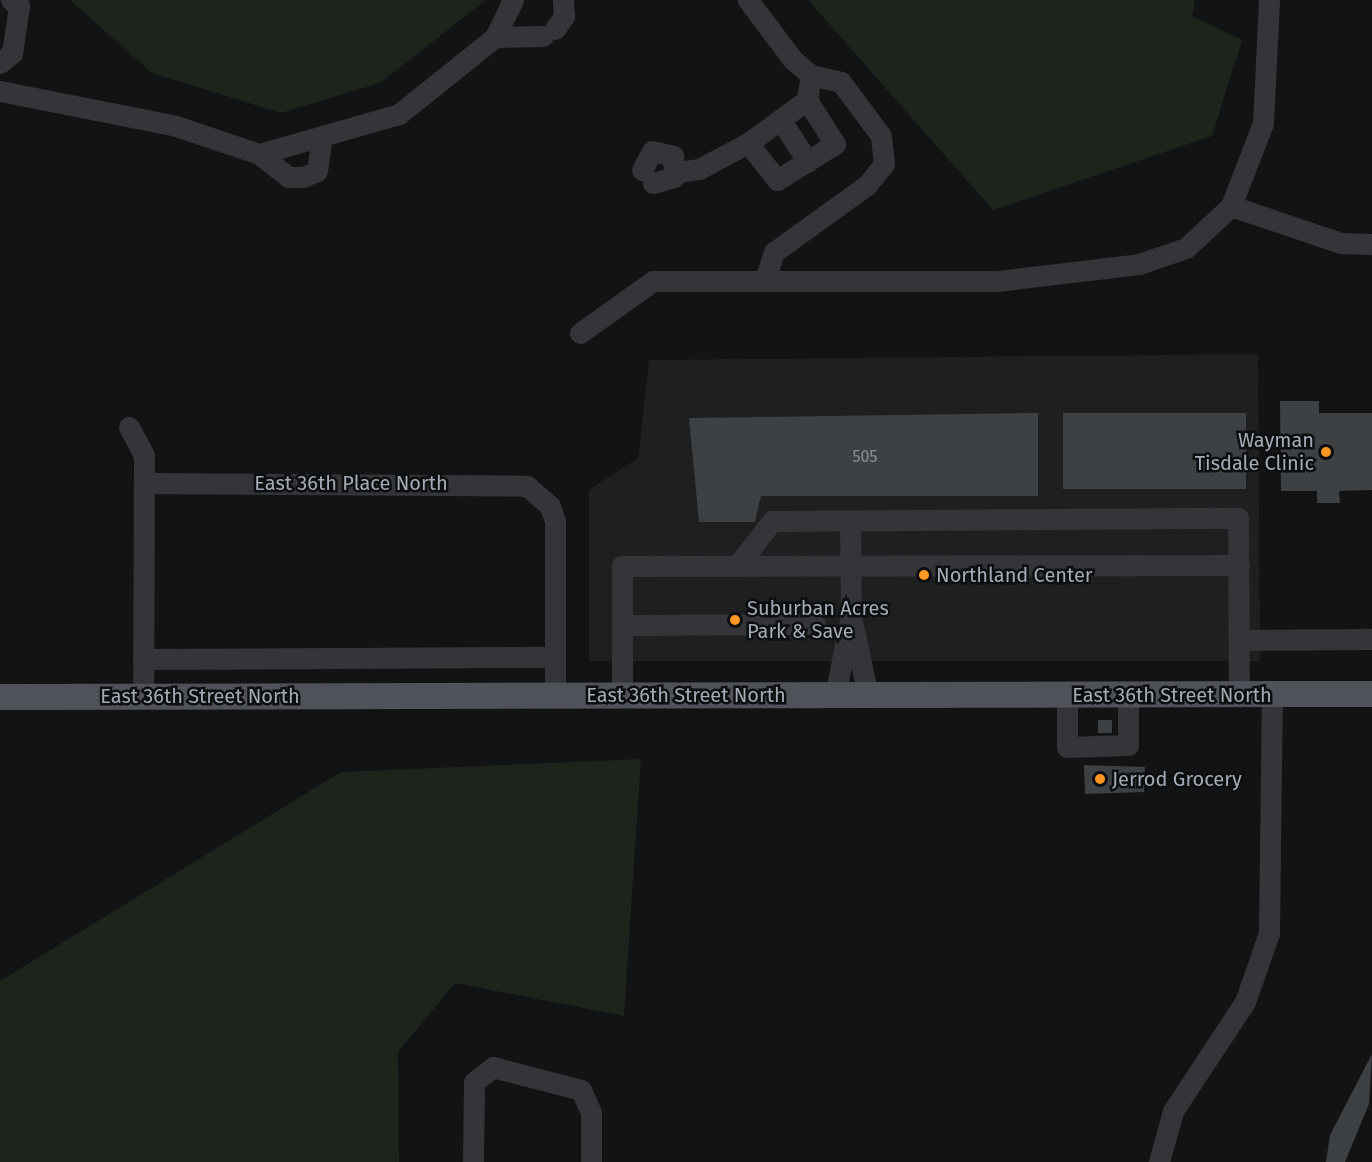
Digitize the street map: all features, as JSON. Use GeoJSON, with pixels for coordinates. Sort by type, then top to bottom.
{"type":"FeatureCollection","features":[{"type":"Feature","properties":{"kind":"main road","name":"East 36th Street North"},"geometry":{"type":"LineString","coordinates":[[0,697],[1372,694]]}},
{"type":"Feature","properties":{"kind":"street"},"geometry":{"type":"LineString","coordinates":[[0,63],[12,53],[19,6],[11,0]]}},
{"type":"Feature","properties":{"kind":"street"},"geometry":{"type":"LineString","coordinates":[[259,154],[399,114],[495,38],[513,0]]}},
{"type":"Feature","properties":{"kind":"street"},"geometry":{"type":"LineString","coordinates":[[495,38],[549,32],[564,16],[563,0]]}},
{"type":"Feature","properties":{"kind":"street"},"geometry":{"type":"LineString","coordinates":[[748,0],[793,60],[811,75],[841,82],[881,136],[884,164],[867,185],[774,252],[765,280]]}},
{"type":"Feature","properties":{"kind":"street"},"geometry":{"type":"LineString","coordinates":[[580,333],[653,281],[997,281],[1139,264],[1186,248],[1231,206],[1263,123],[1269,0]]}},
{"type":"Feature","properties":{"kind":"street"},"geometry":{"type":"LineString","coordinates":[[748,143],[777,180],[835,144],[807,100],[811,75]]}},
{"type":"Feature","properties":{"kind":"street"},"geometry":{"type":"LineString","coordinates":[[0,91],[177,126],[259,154],[288,177],[303,177],[316,171],[322,136]]}},
{"type":"Feature","properties":{"kind":"street"},"geometry":{"type":"LineString","coordinates":[[676,172],[676,161],[663,150],[647,155],[648,177],[669,181],[676,172],[699,169],[748,143],[807,100]]}},
{"type":"Feature","properties":{"kind":"street"},"geometry":{"type":"LineString","coordinates":[[780,119],[808,162]]}},
{"type":"Feature","properties":{"kind":"street"},"geometry":{"type":"LineString","coordinates":[[1231,206],[1341,243],[1372,244]]}},
{"type":"Feature","properties":{"kind":"street"},"geometry":{"type":"LineString","coordinates":[[129,428],[144,454],[143,697]]}},
{"type":"Feature","properties":{"kind":"street","name":"East 36th Place North"},"geometry":{"type":"LineString","coordinates":[[144,483],[510,482],[527,486],[550,506],[555,521],[555,657]]}},
{"type":"Feature","properties":{"kind":"street"},"geometry":{"type":"LineString","coordinates":[[738,565],[772,521],[1238,518],[1239,694]]}},
{"type":"Feature","properties":{"kind":"street"},"geometry":{"type":"LineString","coordinates":[[850,521],[851,616],[868,695]]}},
{"type":"Feature","properties":{"kind":"street"},"geometry":{"type":"LineString","coordinates":[[622,695],[622,566],[1239,565]]}},
{"type":"Feature","properties":{"kind":"street"},"geometry":{"type":"LineString","coordinates":[[835,696],[851,616]]}},
{"type":"Feature","properties":{"kind":"street"},"geometry":{"type":"LineString","coordinates":[[622,625],[815,624]]}},
{"type":"Feature","properties":{"kind":"street"},"geometry":{"type":"LineString","coordinates":[[1239,640],[1372,639]]}},
{"type":"Feature","properties":{"kind":"street"},"geometry":{"type":"LineString","coordinates":[[555,657],[555,695]]}},
{"type":"Feature","properties":{"kind":"street","name":"East 36th Street North"},"geometry":{"type":"LineString","coordinates":[[143,659],[555,657]]}},
{"type":"Feature","properties":{"kind":"street"},"geometry":{"type":"LineString","coordinates":[[1159,1162],[1173,1111],[1245,1002],[1269,933],[1272,694]]}},
{"type":"Feature","properties":{"kind":"street"},"geometry":{"type":"LineString","coordinates":[[1066,695],[1067,747],[1128,746],[1128,695]]}},
{"type":"Feature","properties":{"kind":"street"},"geometry":{"type":"LineString","coordinates":[[473,1162],[474,1082],[494,1067],[581,1090],[591,1113],[591,1162]]}},
{"type":"Feature","properties":{"kind":"shaded area"},"geometry":{"type":"Polygon","coordinates":[[[70,0],[486,0],[380,83],[281,113],[152,73],[70,0]]]}},
{"type":"Feature","properties":{"kind":"shaded area"},"geometry":{"type":"Polygon","coordinates":[[[808,0],[1195,0],[1192,16],[1242,40],[1212,136],[993,210],[808,0]]]}},
{"type":"Feature","properties":{"kind":"shaded area","name":"Northland Center"},"geometry":{"type":"Polygon","coordinates":[[[1258,354],[1260,661],[589,661],[589,490],[638,458],[649,360],[1258,354]]]}},
{"type":"Feature","properties":{"kind":"shaded area"},"geometry":{"type":"Polygon","coordinates":[[[641,759],[624,1016],[455,983],[398,1052],[399,1162],[0,1162],[0,981],[341,772],[641,759]]]}},
{"type":"Feature","properties":{"kind":"building","name":"Wayman Tisdale Clinic"},"geometry":{"type":"Polygon","coordinates":[[[1280,401],[1319,401],[1319,413],[1372,413],[1372,490],[1339,491],[1340,503],[1317,503],[1317,491],[1281,491],[1280,401]]]}},
{"type":"Feature","properties":{"kind":"building"},"geometry":{"type":"Polygon","coordinates":[[[1038,413],[1038,496],[761,496],[755,522],[699,522],[689,418],[1038,413]]]}},
{"type":"Feature","properties":{"kind":"building"},"geometry":{"type":"Polygon","coordinates":[[[1063,413],[1246,413],[1246,489],[1063,489],[1063,413]]]}},
{"type":"Feature","properties":{"kind":"building"},"geometry":{"type":"Polygon","coordinates":[[[1098,720],[1112,720],[1112,733],[1098,733],[1098,720]]]}},
{"type":"Feature","properties":{"kind":"building"},"geometry":{"type":"Polygon","coordinates":[[[1084,765],[1145,767],[1144,792],[1085,794],[1084,765]]]}},
{"type":"Feature","properties":{"kind":"building"},"geometry":{"type":"Polygon","coordinates":[[[1372,1054],[1369,1104],[1345,1162],[1326,1162],[1330,1135],[1372,1054]]]}},
{"type":"Feature","properties":{"kind":"place","name":"Wayman Tisdale Clinic"},"geometry":{"type":"Point","coordinates":[1326,452]}},
{"type":"Feature","properties":{"kind":"place","name":"Northland Center"},"geometry":{"type":"Point","coordinates":[924,575]}},
{"type":"Feature","properties":{"kind":"place","name":"Suburban Acres Park & Save"},"geometry":{"type":"Point","coordinates":[735,620]}},
{"type":"Feature","properties":{"kind":"place","name":"Jerrod Grocery"},"geometry":{"type":"Point","coordinates":[1100,779]}}]}
